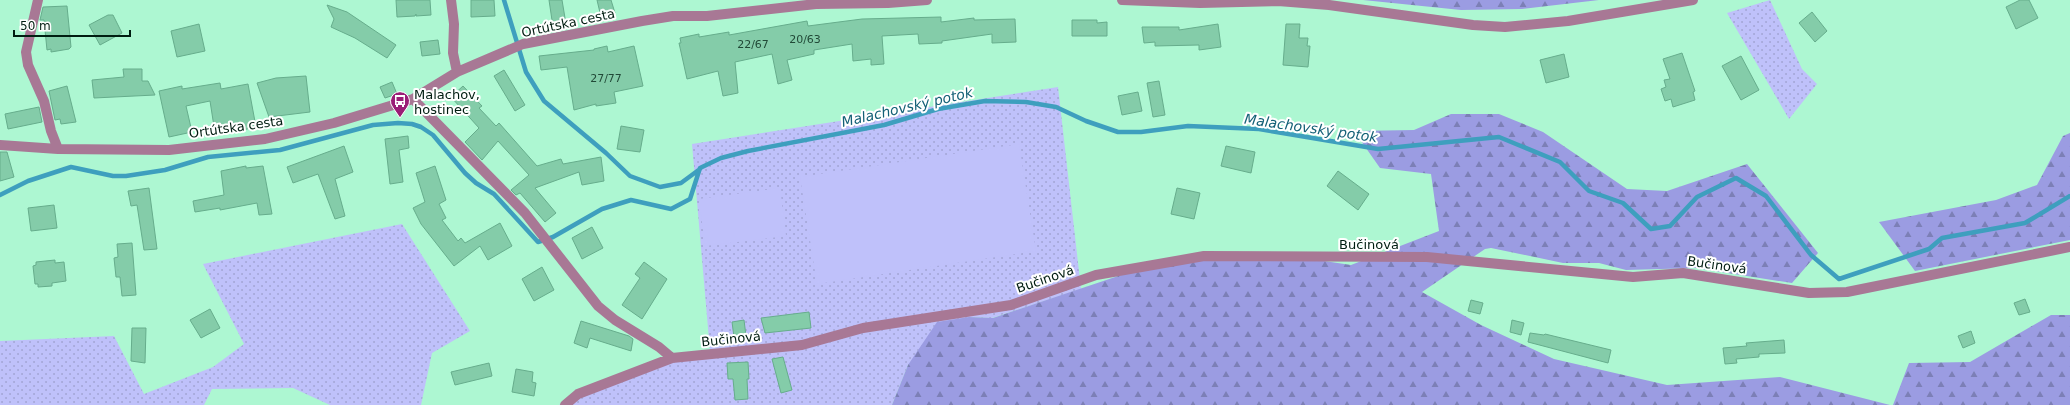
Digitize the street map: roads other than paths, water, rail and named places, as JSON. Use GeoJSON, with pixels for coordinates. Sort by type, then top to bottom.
{"type":"FeatureCollection","features":[{"type":"Feature","properties":{"kind":"street"},"geometry":{"type":"LineString","coordinates":[[38,0],[26,52],[28,65],[44,101],[51,131],[58,149]]}},
{"type":"Feature","properties":{"kind":"street"},"geometry":{"type":"LineString","coordinates":[[451,0],[454,24],[453,53],[457,72]]}},
{"type":"Feature","properties":{"kind":"street","name":"Ortútska cesta"},"geometry":{"type":"LineString","coordinates":[[0,145],[58,149],[169,150],[265,139],[334,123],[413,99],[457,72],[523,44],[673,16],[707,16],[816,4],[888,3],[927,0]]}},
{"type":"Feature","properties":{"kind":"street"},"geometry":{"type":"LineString","coordinates":[[1122,0],[1200,3],[1278,1],[1329,5],[1445,22],[1505,27],[1568,21],[1693,0]]}},
{"type":"Feature","properties":{"kind":"street"},"geometry":{"type":"LineString","coordinates":[[413,99],[465,154],[511,198],[546,238],[598,306],[615,320],[659,347],[672,358]]}},
{"type":"Feature","properties":{"kind":"street","name":"Bučinová"},"geometry":{"type":"LineString","coordinates":[[565,405],[578,394],[672,358],[802,345],[863,328],[1011,305],[1096,275],[1204,256],[1427,257],[1633,277],[1683,273],[1809,293],[1847,292],[2070,247]]}},
{"type":"Feature","properties":{"kind":"waterway"},"geometry":{"type":"LineString","coordinates":[[504,0],[526,72],[544,101],[606,153],[630,176],[660,187],[681,183],[700,169]]}},
{"type":"Feature","properties":{"kind":"waterway","name":"Malachovský potok"},"geometry":{"type":"LineString","coordinates":[[0,195],[28,181],[71,167],[113,176],[126,176],[165,170],[208,157],[280,150],[373,125],[398,123],[412,124],[421,127],[433,135],[465,173],[476,183],[494,194],[538,242],[553,237],[602,209],[631,200],[671,209],[690,199],[700,168],[721,158],[748,151],[884,125],[938,109],[985,101],[1026,102],[1056,107],[1086,121],[1118,132],[1141,132],[1188,126],[1259,129],[1378,149],[1499,137],[1560,162],[1589,191],[1623,203],[1651,229],[1670,226],[1697,197],[1736,178],[1766,196],[1811,255],[1839,279],[1929,249],[1942,238],[2025,223],[2070,196]]}},
{"type":"Feature","properties":{"kind":"place","name":"Malachov, hostinec"},"geometry":{"type":"Point","coordinates":[400,118]}}]}
